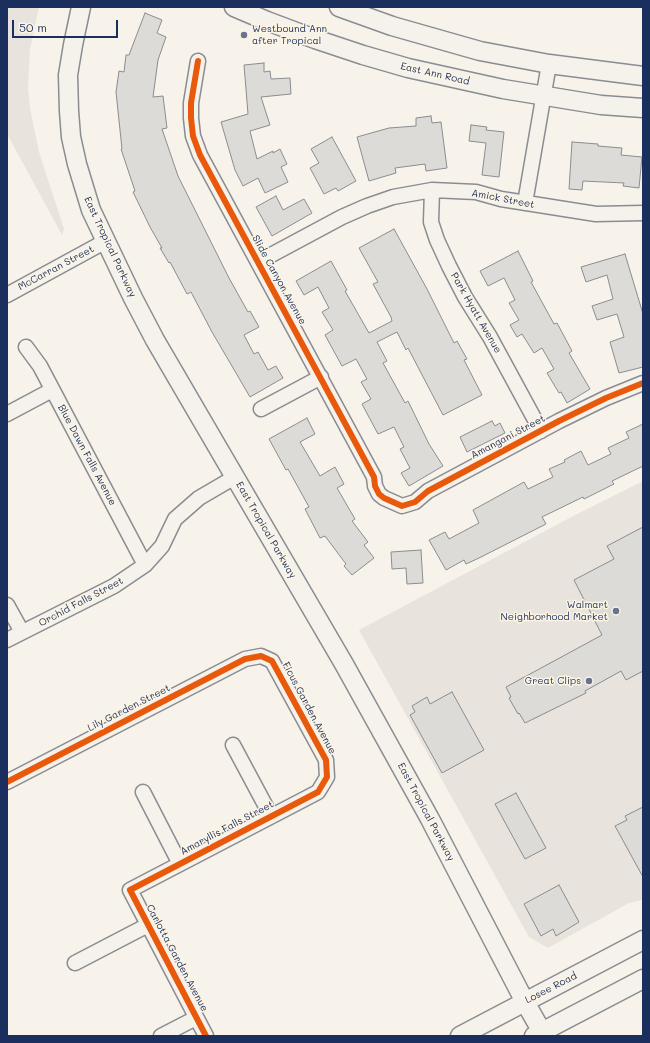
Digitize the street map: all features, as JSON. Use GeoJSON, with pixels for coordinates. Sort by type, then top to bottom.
{"type":"FeatureCollection","features":[{"type":"Feature","properties":{"kind":"main road","name":"East Tropical Parkway"},"geometry":{"type":"LineString","coordinates":[[81,7],[68,75],[69,111],[71,137],[84,190],[91,210],[133,298],[152,333],[344,664],[430,819],[525,1002],[540,1035]]}},
{"type":"Feature","properties":{"kind":"main road","name":"East Ann Road"},"geometry":{"type":"LineString","coordinates":[[234,7],[315,39],[385,62],[437,75],[503,90],[601,105],[643,108]]}},
{"type":"Feature","properties":{"kind":"main road"},"geometry":{"type":"LineString","coordinates":[[339,7],[392,26],[455,45],[549,64],[643,76]]}},
{"type":"Feature","properties":{"kind":"main road","name":"Losee Road"},"geometry":{"type":"LineString","coordinates":[[460,1036],[643,940]]}},
{"type":"Feature","properties":{"kind":"main road"},"geometry":{"type":"LineString","coordinates":[[540,1035],[643,979]]}},
{"type":"Feature","properties":{"kind":"street","name":"Slide Canyon Avenue"},"geometry":{"type":"LineString","coordinates":[[198,61],[191,103],[191,118],[193,136],[200,155],[374,477],[375,486],[379,494],[384,498]]}},
{"type":"Feature","properties":{"kind":"street"},"geometry":{"type":"LineString","coordinates":[[525,203],[549,64]]}},
{"type":"Feature","properties":{"kind":"street","name":"Amick Street"},"geometry":{"type":"LineString","coordinates":[[258,262],[342,217],[367,206],[393,197],[432,190],[476,192],[525,203],[596,214],[643,213]]}},
{"type":"Feature","properties":{"kind":"street","name":"Park Hyatt Avenue"},"geometry":{"type":"LineString","coordinates":[[432,190],[431,222],[437,240],[465,297],[490,337],[541,431]]}},
{"type":"Feature","properties":{"kind":"street","name":"McCarran Street"},"geometry":{"type":"LineString","coordinates":[[7,295],[106,241]]}},
{"type":"Feature","properties":{"kind":"street","name":"Blue Dawn Falls Avenue"},"geometry":{"type":"LineString","coordinates":[[26,347],[40,366],[145,565]]}},
{"type":"Feature","properties":{"kind":"street"},"geometry":{"type":"LineString","coordinates":[[261,409],[321,377]]}},
{"type":"Feature","properties":{"kind":"street","name":"Amangani Street"},"geometry":{"type":"LineString","coordinates":[[384,498],[402,506],[415,502],[428,491],[541,431],[606,398],[643,383]]}},
{"type":"Feature","properties":{"kind":"street"},"geometry":{"type":"LineString","coordinates":[[7,414],[52,390]]}},
{"type":"Feature","properties":{"kind":"street","name":"Orchid Falls Street"},"geometry":{"type":"LineString","coordinates":[[7,640],[114,586],[145,565],[162,546],[175,519],[199,498],[235,477]]}},
{"type":"Feature","properties":{"kind":"street"},"geometry":{"type":"LineString","coordinates":[[7,605],[22,632]]}},
{"type":"Feature","properties":{"kind":"street","name":"Ficus Garden Avenue"},"geometry":{"type":"LineString","coordinates":[[261,656],[272,660],[326,760],[327,777]]}},
{"type":"Feature","properties":{"kind":"street","name":"Lily Garden Street"},"geometry":{"type":"LineString","coordinates":[[7,782],[245,658],[261,656]]}},
{"type":"Feature","properties":{"kind":"street"},"geometry":{"type":"LineString","coordinates":[[232,746],[271,816]]}},
{"type":"Feature","properties":{"kind":"street","name":"Amaryllis Falls Street"},"geometry":{"type":"LineString","coordinates":[[130,890],[318,792],[327,777]]}},
{"type":"Feature","properties":{"kind":"street"},"geometry":{"type":"LineString","coordinates":[[143,792],[180,864]]}},
{"type":"Feature","properties":{"kind":"street","name":"Carlotta Garden Avenue"},"geometry":{"type":"LineString","coordinates":[[130,890],[206,1036]]}},
{"type":"Feature","properties":{"kind":"street"},"geometry":{"type":"LineString","coordinates":[[75,963],[148,925]]}},
{"type":"Feature","properties":{"kind":"street"},"geometry":{"type":"LineString","coordinates":[[161,1036],[196,1018]]}},
{"type":"Feature","properties":{"kind":"shaded area"},"geometry":{"type":"Polygon","coordinates":[[[7,7],[39,7],[30,50],[28,88],[30,108],[39,152],[64,229],[62,235],[7,134],[7,7]]]}},
{"type":"Feature","properties":{"kind":"shaded area"},"geometry":{"type":"Polygon","coordinates":[[[643,481],[643,900],[629,903],[548,948],[529,937],[359,630],[577,514],[643,481]]]}},
{"type":"Feature","properties":{"kind":"building"},"geometry":{"type":"Polygon","coordinates":[[[145,13],[162,20],[157,33],[166,37],[158,60],[153,97],[163,96],[167,128],[162,129],[178,176],[229,278],[248,312],[250,311],[259,327],[244,335],[254,354],[258,352],[268,370],[276,366],[283,378],[250,397],[212,332],[191,292],[187,294],[170,262],[169,263],[160,248],[162,248],[133,192],[135,191],[121,149],[116,92],[119,71],[124,72],[126,55],[129,55],[145,13]]]}},
{"type":"Feature","properties":{"kind":"building"},"geometry":{"type":"Polygon","coordinates":[[[264,63],[264,72],[270,71],[271,79],[290,78],[291,94],[261,97],[270,125],[250,131],[257,159],[280,149],[287,164],[281,167],[288,182],[265,193],[258,178],[243,186],[235,170],[221,122],[248,114],[244,65],[264,63]]]}},
{"type":"Feature","properties":{"kind":"building"},"geometry":{"type":"Polygon","coordinates":[[[431,116],[432,123],[441,122],[447,168],[426,171],[425,164],[395,168],[396,173],[369,181],[357,137],[389,128],[416,126],[416,118],[431,116]]]}},
{"type":"Feature","properties":{"kind":"building"},"geometry":{"type":"Polygon","coordinates":[[[471,125],[487,127],[486,130],[504,132],[499,177],[482,175],[486,143],[469,141],[471,125]]]}},
{"type":"Feature","properties":{"kind":"building"},"geometry":{"type":"Polygon","coordinates":[[[332,137],[356,181],[338,191],[336,188],[324,194],[310,168],[319,163],[311,149],[332,137]]]}},
{"type":"Feature","properties":{"kind":"building"},"geometry":{"type":"Polygon","coordinates":[[[572,142],[622,148],[621,155],[642,157],[639,188],[623,186],[624,183],[583,181],[582,190],[569,189],[572,142]]]}},
{"type":"Feature","properties":{"kind":"building"},"geometry":{"type":"Polygon","coordinates":[[[276,196],[283,210],[304,199],[312,213],[272,236],[256,207],[276,196]]]}},
{"type":"Feature","properties":{"kind":"building"},"geometry":{"type":"Polygon","coordinates":[[[394,229],[427,289],[454,343],[457,341],[467,359],[464,360],[482,395],[443,415],[408,348],[406,350],[397,332],[377,342],[387,361],[383,363],[405,403],[408,401],[429,444],[443,466],[409,486],[401,473],[410,468],[400,449],[404,447],[394,427],[378,434],[362,404],[371,399],[361,382],[367,379],[356,359],[342,366],[325,335],[333,330],[322,312],[329,308],[318,287],[304,295],[296,281],[331,261],[347,290],[345,291],[369,333],[392,321],[373,284],[378,282],[359,248],[394,229]]]}},
{"type":"Feature","properties":{"kind":"building"},"geometry":{"type":"Polygon","coordinates":[[[518,251],[533,281],[531,282],[554,324],[557,323],[572,351],[569,353],[590,389],[567,403],[547,373],[554,369],[542,348],[534,353],[522,334],[517,337],[510,325],[519,320],[509,303],[515,300],[504,278],[488,286],[480,271],[518,251]]]}},
{"type":"Feature","properties":{"kind":"building"},"geometry":{"type":"Polygon","coordinates":[[[625,254],[643,314],[643,367],[619,373],[610,342],[624,337],[617,314],[597,320],[592,306],[613,299],[607,275],[586,282],[581,267],[625,254]]]}},
{"type":"Feature","properties":{"kind":"building"},"geometry":{"type":"Polygon","coordinates":[[[307,418],[315,434],[300,442],[320,476],[335,467],[344,484],[337,488],[355,519],[352,521],[368,542],[364,545],[374,558],[352,575],[344,566],[346,564],[325,536],[320,538],[305,509],[309,507],[269,439],[307,418]]]}},
{"type":"Feature","properties":{"kind":"building"},"geometry":{"type":"Polygon","coordinates":[[[492,421],[495,426],[500,423],[505,433],[467,452],[460,437],[492,421]]]}},
{"type":"Feature","properties":{"kind":"building"},"geometry":{"type":"Polygon","coordinates":[[[643,424],[643,466],[612,481],[614,484],[542,517],[546,524],[466,564],[464,560],[446,570],[429,540],[445,532],[449,539],[479,523],[473,510],[524,482],[528,489],[553,477],[549,469],[565,462],[564,460],[581,451],[588,465],[611,454],[608,448],[629,438],[626,432],[643,424]]]}},
{"type":"Feature","properties":{"kind":"building"},"geometry":{"type":"Polygon","coordinates":[[[643,527],[643,671],[626,680],[621,671],[585,691],[586,693],[525,723],[509,698],[511,697],[506,687],[602,635],[574,580],[614,559],[607,546],[643,527]]]}},
{"type":"Feature","properties":{"kind":"building"},"geometry":{"type":"Polygon","coordinates":[[[421,550],[423,583],[407,584],[406,568],[392,569],[391,552],[421,550]]]}},
{"type":"Feature","properties":{"kind":"building"},"geometry":{"type":"Polygon","coordinates":[[[452,692],[484,750],[442,773],[410,715],[415,712],[412,706],[427,697],[430,704],[452,692]]]}},
{"type":"Feature","properties":{"kind":"building"},"geometry":{"type":"Polygon","coordinates":[[[516,793],[546,848],[525,859],[495,804],[516,793]]]}},
{"type":"Feature","properties":{"kind":"building"},"geometry":{"type":"Polygon","coordinates":[[[643,807],[643,877],[615,826],[627,820],[625,816],[643,807]]]}},
{"type":"Feature","properties":{"kind":"building"},"geometry":{"type":"Polygon","coordinates":[[[559,885],[579,922],[556,936],[553,929],[541,936],[524,904],[559,885]]]}},
{"type":"Feature","properties":{"kind":"cycle path"},"geometry":{"type":"LineString","coordinates":[[198,61],[191,103],[191,118],[193,136],[200,155],[374,477],[375,486],[379,494],[384,498],[402,506],[415,502],[428,491],[559,421],[606,398],[643,383]]}},
{"type":"Feature","properties":{"kind":"cycle path"},"geometry":{"type":"LineString","coordinates":[[7,782],[245,659],[261,656],[272,661],[326,760],[327,777],[318,792],[130,890],[206,1036]]}},
{"type":"Feature","properties":{"kind":"place","name":"Westbound Ann after Tropical"},"geometry":{"type":"Point","coordinates":[244,35]}},
{"type":"Feature","properties":{"kind":"place","name":"Walmart Neighborhood Market"},"geometry":{"type":"Point","coordinates":[616,611]}},
{"type":"Feature","properties":{"kind":"place","name":"Great Clips"},"geometry":{"type":"Point","coordinates":[589,681]}}]}
